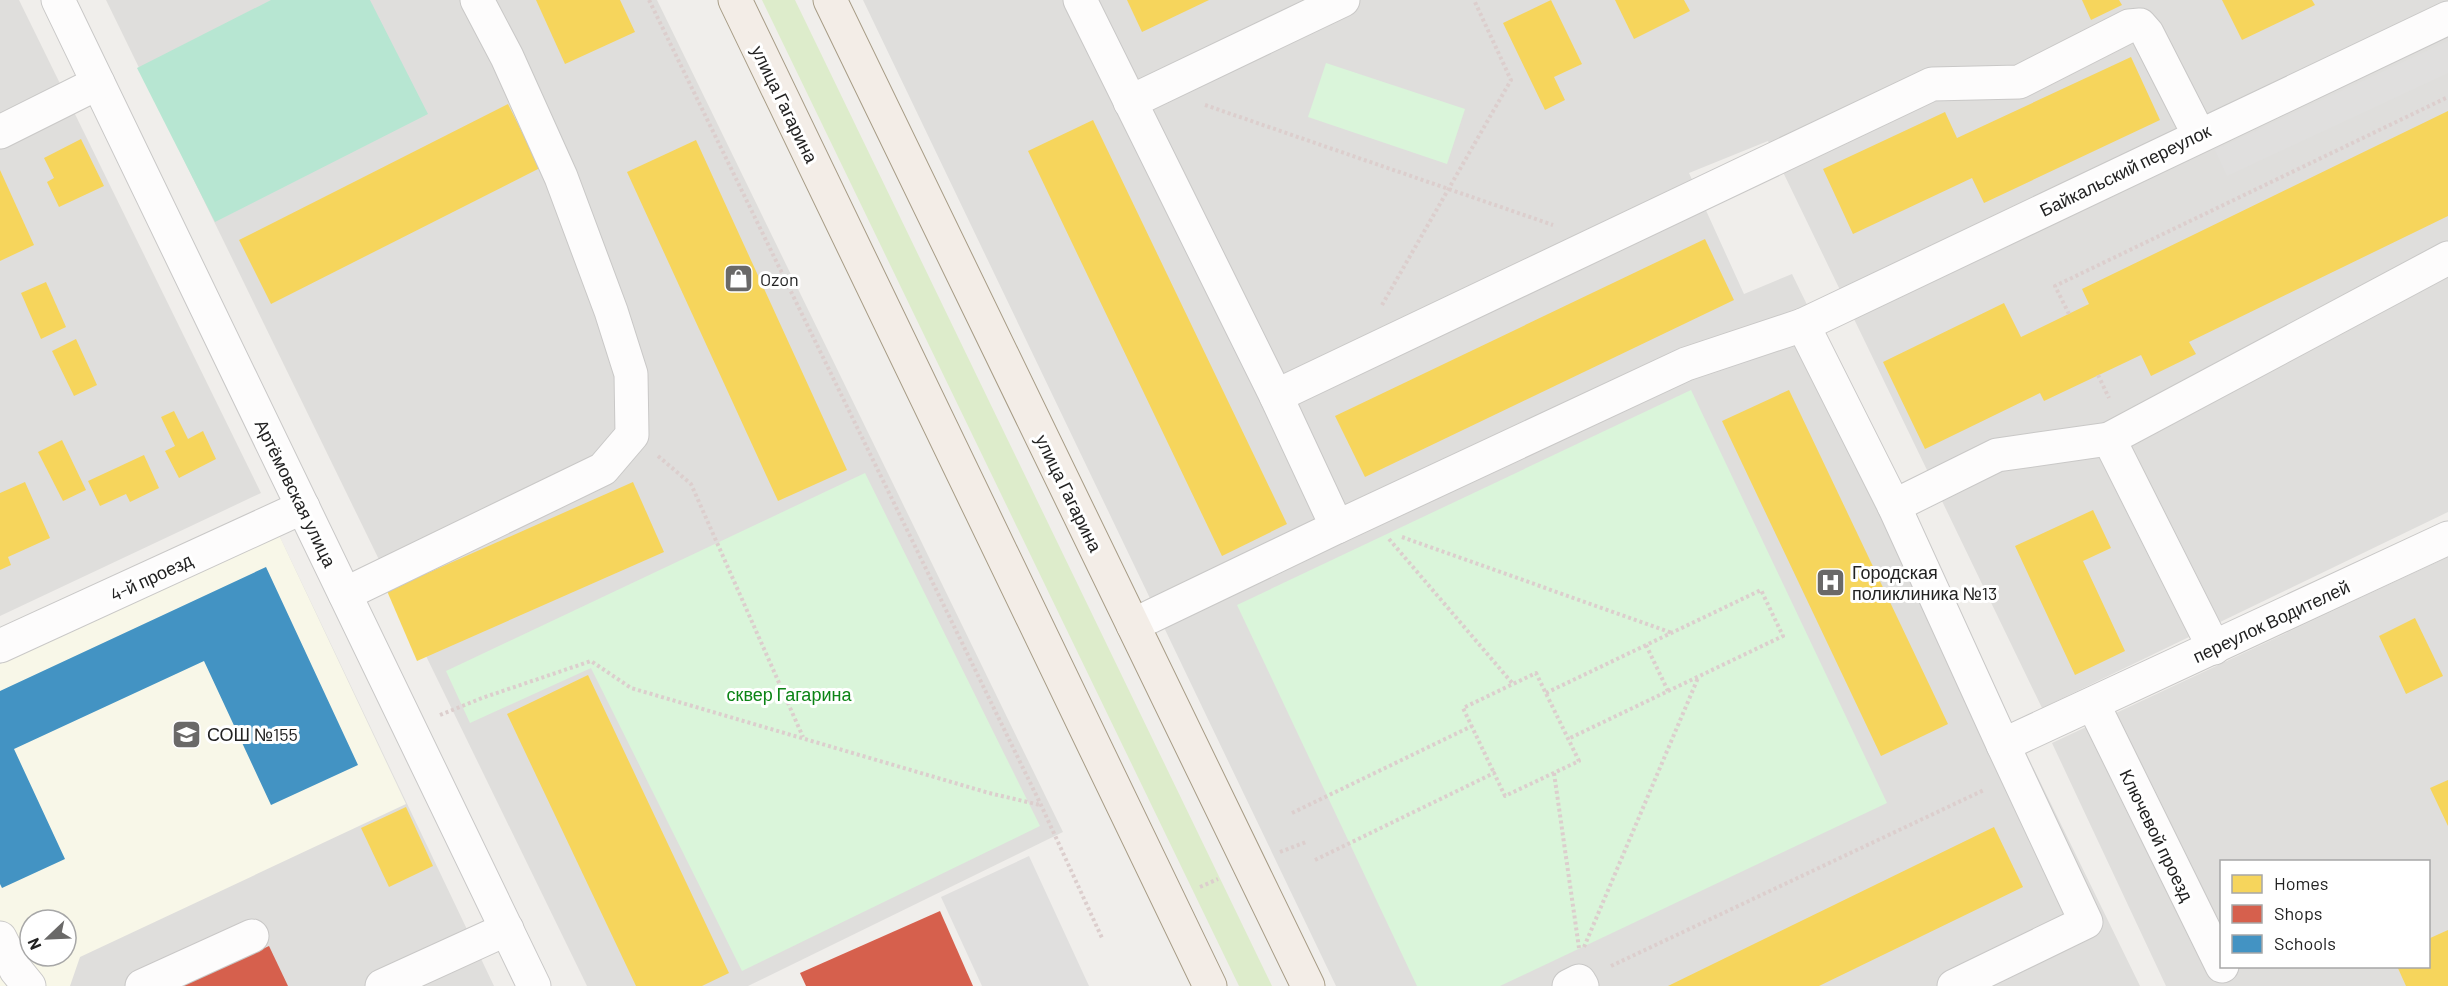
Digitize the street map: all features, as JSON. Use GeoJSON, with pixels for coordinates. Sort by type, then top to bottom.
{"type":"FeatureCollection","features":[{"type":"Feature","properties":{"kind":"main road","name":"улица Гагарина"},"geometry":{"type":"LineString","coordinates":[[735,0],[1210,986]]}},
{"type":"Feature","properties":{"kind":"main road","name":"улица Гагарина"},"geometry":{"type":"LineString","coordinates":[[830,0],[1308,986]]}},
{"type":"Feature","properties":{"kind":"street","name":"Артёмовская улица"},"geometry":{"type":"LineString","coordinates":[[58,0],[534,986]]}},
{"type":"Feature","properties":{"kind":"street"},"geometry":{"type":"LineString","coordinates":[[345,594],[603,469],[632,435],[631,374],[611,311],[561,177],[507,57],[477,0]]}},
{"type":"Feature","properties":{"kind":"street"},"geometry":{"type":"LineString","coordinates":[[1080,0],[1276,396],[1337,527]]}},
{"type":"Feature","properties":{"kind":"street"},"geometry":{"type":"LineString","coordinates":[[1130,102],[1343,0]]}},
{"type":"Feature","properties":{"kind":"street","name":"Байкальский переулок"},"geometry":{"type":"LineString","coordinates":[[1133,626],[1337,527],[1686,364],[1803,325],[2448,18]]}},
{"type":"Feature","properties":{"kind":"street"},"geometry":{"type":"LineString","coordinates":[[1276,396],[1932,84],[2019,82],[2129,26],[2140,25],[2147,33],[2199,135]]}},
{"type":"Feature","properties":{"kind":"street"},"geometry":{"type":"LineString","coordinates":[[0,132],[99,83]]}},
{"type":"Feature","properties":{"kind":"street"},"geometry":{"type":"LineString","coordinates":[[1894,506],[1997,455],[2109,439],[2448,258]]}},
{"type":"Feature","properties":{"kind":"street"},"geometry":{"type":"LineString","coordinates":[[1803,325],[1894,506],[2002,745],[2086,922],[1954,986]]}},
{"type":"Feature","properties":{"kind":"street"},"geometry":{"type":"LineString","coordinates":[[2109,439],[2214,648]]}},
{"type":"Feature","properties":{"kind":"street","name":"4-й проезд"},"geometry":{"type":"LineString","coordinates":[[0,646],[303,507]]}},
{"type":"Feature","properties":{"kind":"street","name":"переулок Водителей"},"geometry":{"type":"LineString","coordinates":[[2002,745],[2448,538]]}},
{"type":"Feature","properties":{"kind":"street","name":"Ключевой проезд"},"geometry":{"type":"LineString","coordinates":[[2093,704],[2220,962]]}},
{"type":"Feature","properties":{"kind":"street"},"geometry":{"type":"LineString","coordinates":[[382,986],[507,929]]}},
{"type":"Feature","properties":{"kind":"street"},"geometry":{"type":"LineString","coordinates":[[142,986],[252,936]]}},
{"type":"Feature","properties":{"kind":"street"},"geometry":{"type":"LineString","coordinates":[[0,938],[16,970],[29,986]]}},
{"type":"Feature","properties":{"kind":"street","name":"Ключевой проезд"},"geometry":{"type":"LineString","coordinates":[[2223,968],[2232,986]]}},
{"type":"Feature","properties":{"kind":"path"},"geometry":{"type":"LineString","coordinates":[[649,0],[1041,805],[1102,938]]}},
{"type":"Feature","properties":{"kind":"path"},"geometry":{"type":"LineString","coordinates":[[1379,310],[1511,80],[1474,0]]}},
{"type":"Feature","properties":{"kind":"path"},"geometry":{"type":"LineString","coordinates":[[1160,89],[1602,242]]}},
{"type":"Feature","properties":{"kind":"path"},"geometry":{"type":"LineString","coordinates":[[2069,314],[2055,286],[2448,97]]}},
{"type":"Feature","properties":{"kind":"path"},"geometry":{"type":"LineString","coordinates":[[632,435],[691,484],[803,737]]}},
{"type":"Feature","properties":{"kind":"path"},"geometry":{"type":"LineString","coordinates":[[1381,530],[1513,684]]}},
{"type":"Feature","properties":{"kind":"path"},"geometry":{"type":"LineString","coordinates":[[1392,534],[1672,633]]}},
{"type":"Feature","properties":{"kind":"path"},"geometry":{"type":"LineString","coordinates":[[1546,693],[1761,590],[1783,636],[1568,739]]}},
{"type":"Feature","properties":{"kind":"path"},"geometry":{"type":"LineString","coordinates":[[1646,645],[1668,691]]}},
{"type":"Feature","properties":{"kind":"path"},"geometry":{"type":"LineString","coordinates":[[410,727],[482,698],[591,661],[631,688],[1041,805]]}},
{"type":"Feature","properties":{"kind":"path"},"geometry":{"type":"LineString","coordinates":[[1536,673],[1546,693],[1579,761],[1505,796],[1463,708],[1536,673]]}},
{"type":"Feature","properties":{"kind":"path"},"geometry":{"type":"LineString","coordinates":[[1554,773],[1580,956],[1698,677]]}},
{"type":"Feature","properties":{"kind":"path"},"geometry":{"type":"LineString","coordinates":[[1292,813],[1472,726]]}},
{"type":"Feature","properties":{"kind":"path"},"geometry":{"type":"LineString","coordinates":[[1315,860],[1494,773]]}},
{"type":"Feature","properties":{"kind":"path"},"geometry":{"type":"LineString","coordinates":[[1577,984],[2017,775]]}},
{"type":"Feature","properties":{"kind":"path"},"geometry":{"type":"LineString","coordinates":[[1170,902],[1249,864]]}},
{"type":"Feature","properties":{"kind":"shaded area"},"geometry":{"type":"Polygon","coordinates":[[[0,0],[19,0],[261,493],[0,616],[0,0]]]}},
{"type":"Feature","properties":{"kind":"shaded area"},"geometry":{"type":"Polygon","coordinates":[[[106,0],[657,0],[1063,832],[748,986],[587,986],[106,0]]]}},
{"type":"Feature","properties":{"kind":"shaded area"},"geometry":{"type":"Polygon","coordinates":[[[863,0],[2448,0],[2448,512],[2042,708],[1768,141],[1689,173],[1744,294],[1792,274],[2140,986],[1336,986],[863,0]]]}},
{"type":"Feature","properties":{"kind":"shaded area"},"geometry":{"type":"Polygon","coordinates":[[[2448,41],[2448,73],[2227,176],[2215,150],[2448,41]]]}},
{"type":"Feature","properties":{"kind":"shaded area","name":"СОШ №155"},"geometry":{"type":"Polygon","coordinates":[[[278,533],[494,986],[0,986],[0,663],[278,533]]]}},
{"type":"Feature","properties":{"kind":"shaded area","name":"СОШ №155"},"geometry":{"type":"Polygon","coordinates":[[[278,533],[406,804],[80,957],[78,963],[78,908],[18,908],[18,968],[76,968],[70,986],[0,986],[0,664],[278,533]]]}},
{"type":"Feature","properties":{"kind":"shaded area"},"geometry":{"type":"Polygon","coordinates":[[[2448,557],[2448,986],[2166,986],[2052,743],[2448,557]]]}},
{"type":"Feature","properties":{"kind":"shaded area"},"geometry":{"type":"Polygon","coordinates":[[[1029,856],[1089,986],[982,986],[941,897],[1029,856]]]}},
{"type":"Feature","properties":{"kind":"green space"},"geometry":{"type":"Polygon","coordinates":[[[271,0],[370,0],[428,114],[215,222],[137,68],[271,0]]]}},
{"type":"Feature","properties":{"kind":"green space"},"geometry":{"type":"Polygon","coordinates":[[[762,0],[795,0],[1272,986],[1239,986],[762,0]]]}},
{"type":"Feature","properties":{"kind":"green space"},"geometry":{"type":"Polygon","coordinates":[[[1326,63],[1465,109],[1447,164],[1308,117],[1326,63]]]}},
{"type":"Feature","properties":{"kind":"green space"},"geometry":{"type":"Polygon","coordinates":[[[1691,390],[1887,803],[1500,986],[1417,986],[1237,605],[1691,390]]]}},
{"type":"Feature","properties":{"kind":"green space","name":"сквер Гагарина"},"geometry":{"type":"Polygon","coordinates":[[[865,473],[1040,826],[742,971],[591,668],[470,723],[446,671],[865,473]]]}},
{"type":"Feature","properties":{"kind":"building: Homes"},"geometry":{"type":"Polygon","coordinates":[[[536,0],[620,0],[635,32],[565,64],[536,0]]]}},
{"type":"Feature","properties":{"kind":"building: Homes"},"geometry":{"type":"Polygon","coordinates":[[[1127,0],[1209,0],[1142,32],[1127,0]]]}},
{"type":"Feature","properties":{"kind":"building: Homes"},"geometry":{"type":"Polygon","coordinates":[[[1551,0],[1582,64],[1554,77],[1565,100],[1545,110],[1503,23],[1551,0]]]}},
{"type":"Feature","properties":{"kind":"building: Homes"},"geometry":{"type":"Polygon","coordinates":[[[1615,0],[1684,0],[1690,11],[1634,39],[1615,0]]]}},
{"type":"Feature","properties":{"kind":"building: Homes"},"geometry":{"type":"Polygon","coordinates":[[[2082,0],[2119,0],[2122,5],[2091,20],[2082,0]]]}},
{"type":"Feature","properties":{"kind":"building: Homes"},"geometry":{"type":"Polygon","coordinates":[[[2222,0],[2312,0],[2315,5],[2242,40],[2222,0]]]}},
{"type":"Feature","properties":{"kind":"building: Homes"},"geometry":{"type":"Polygon","coordinates":[[[2131,57],[2160,120],[1984,203],[1972,178],[1853,234],[1823,169],[1945,112],[1957,138],[2131,57]]]}},
{"type":"Feature","properties":{"kind":"building: Homes"},"geometry":{"type":"Polygon","coordinates":[[[508,104],[540,168],[271,304],[239,240],[508,104]]]}},
{"type":"Feature","properties":{"kind":"building: Homes"},"geometry":{"type":"Polygon","coordinates":[[[2448,111],[2448,216],[2189,342],[2196,354],[2151,376],[2141,355],[2044,401],[2040,393],[1925,449],[1883,362],[2004,303],[2021,337],[2089,304],[2082,289],[2448,111]]]}},
{"type":"Feature","properties":{"kind":"building: Homes"},"geometry":{"type":"Polygon","coordinates":[[[1093,120],[1287,524],[1222,556],[1028,151],[1093,120]]]}},
{"type":"Feature","properties":{"kind":"building: Homes"},"geometry":{"type":"Polygon","coordinates":[[[81,139],[104,186],[59,207],[47,182],[54,178],[44,158],[81,139]]]}},
{"type":"Feature","properties":{"kind":"building: Homes"},"geometry":{"type":"Polygon","coordinates":[[[696,140],[847,470],[778,501],[627,172],[696,140]]]}},
{"type":"Feature","properties":{"kind":"building: Homes"},"geometry":{"type":"Polygon","coordinates":[[[0,170],[34,245],[0,261],[0,170]]]}},
{"type":"Feature","properties":{"kind":"building: Homes"},"geometry":{"type":"Polygon","coordinates":[[[1705,239],[1734,300],[1365,477],[1335,416],[1705,239]]]}},
{"type":"Feature","properties":{"kind":"building: Homes"},"geometry":{"type":"Polygon","coordinates":[[[46,282],[66,327],[41,339],[21,293],[46,282]]]}},
{"type":"Feature","properties":{"kind":"building: Homes"},"geometry":{"type":"Polygon","coordinates":[[[76,339],[97,385],[74,396],[52,351],[76,339]]]}},
{"type":"Feature","properties":{"kind":"building: Homes"},"geometry":{"type":"Polygon","coordinates":[[[1789,390],[1948,724],[1881,756],[1722,421],[1789,390]]]}},
{"type":"Feature","properties":{"kind":"building: Homes"},"geometry":{"type":"Polygon","coordinates":[[[174,411],[188,439],[203,431],[216,459],[179,478],[165,451],[175,446],[161,417],[174,411]]]}},
{"type":"Feature","properties":{"kind":"building: Homes"},"geometry":{"type":"Polygon","coordinates":[[[62,440],[86,490],[63,501],[38,452],[62,440]]]}},
{"type":"Feature","properties":{"kind":"building: Homes"},"geometry":{"type":"Polygon","coordinates":[[[144,455],[159,488],[130,502],[126,494],[100,506],[88,481],[144,455]]]}},
{"type":"Feature","properties":{"kind":"building: Homes"},"geometry":{"type":"Polygon","coordinates":[[[25,482],[50,538],[8,557],[11,565],[0,570],[0,493],[25,482]]]}},
{"type":"Feature","properties":{"kind":"building: Homes"},"geometry":{"type":"Polygon","coordinates":[[[633,482],[664,552],[417,661],[387,591],[633,482]]]}},
{"type":"Feature","properties":{"kind":"building: Homes"},"geometry":{"type":"Polygon","coordinates":[[[2093,510],[2111,548],[2083,561],[2125,651],[2075,675],[2015,546],[2093,510]]]}},
{"type":"Feature","properties":{"kind":"building: Homes"},"geometry":{"type":"Polygon","coordinates":[[[2415,618],[2443,676],[2406,694],[2379,636],[2415,618]]]}},
{"type":"Feature","properties":{"kind":"building: Homes"},"geometry":{"type":"Polygon","coordinates":[[[588,675],[729,973],[702,986],[636,986],[507,714],[588,675]]]}},
{"type":"Feature","properties":{"kind":"building: Homes"},"geometry":{"type":"Polygon","coordinates":[[[2448,780],[2448,826],[2430,788],[2448,780]]]}},
{"type":"Feature","properties":{"kind":"building: Homes"},"geometry":{"type":"Polygon","coordinates":[[[406,807],[433,866],[389,887],[361,828],[406,807]]]}},
{"type":"Feature","properties":{"kind":"building: Homes"},"geometry":{"type":"Polygon","coordinates":[[[1994,827],[2023,887],[1819,986],[1668,986],[1994,827]]]}},
{"type":"Feature","properties":{"kind":"building: Homes"},"geometry":{"type":"Polygon","coordinates":[[[2448,930],[2448,986],[2406,986],[2398,968],[2430,968],[2430,938],[2448,930]]]}},
{"type":"Feature","properties":{"kind":"building: Shops"},"geometry":{"type":"Polygon","coordinates":[[[940,911],[973,986],[806,986],[800,973],[940,911]]]}},
{"type":"Feature","properties":{"kind":"building: Shops"},"geometry":{"type":"Polygon","coordinates":[[[269,946],[288,986],[182,986],[269,946]]]}},
{"type":"Feature","properties":{"kind":"building: Schools"},"geometry":{"type":"Polygon","coordinates":[[[266,567],[358,765],[271,805],[204,661],[14,749],[65,859],[2,888],[0,884],[0,691],[266,567]]]}},
{"type":"Feature","properties":{"kind":"place","name":"Ozon"},"geometry":{"type":"Point","coordinates":[739,279]}},
{"type":"Feature","properties":{"kind":"place","name":"Городская поликлиника №13"},"geometry":{"type":"Point","coordinates":[1831,582]}},
{"type":"Feature","properties":{"kind":"place","name":"СОШ №155"},"geometry":{"type":"Point","coordinates":[186,734]}}]}
